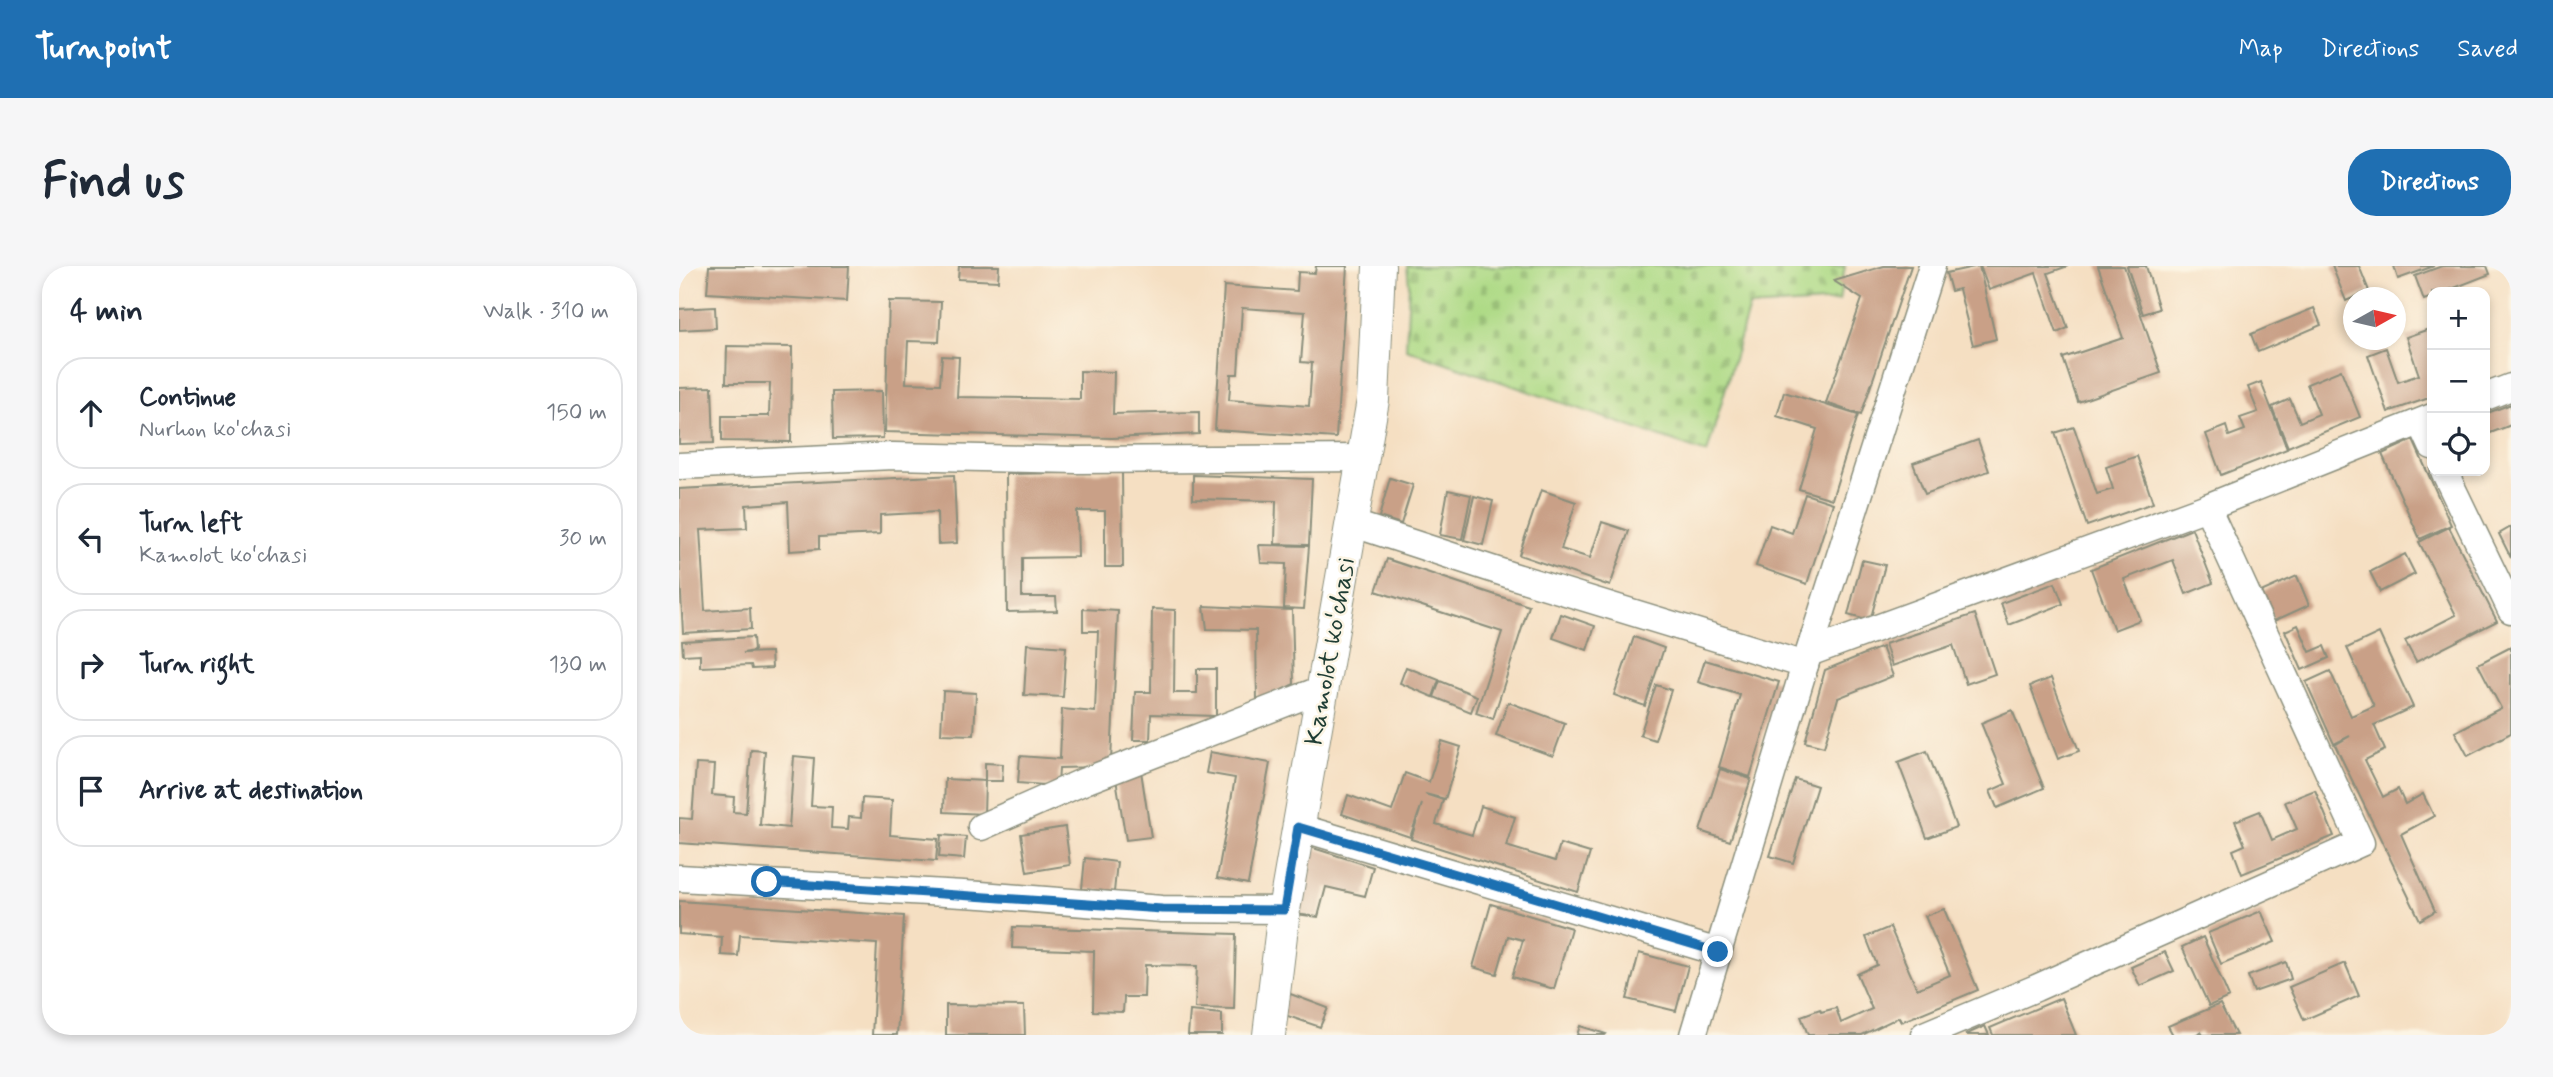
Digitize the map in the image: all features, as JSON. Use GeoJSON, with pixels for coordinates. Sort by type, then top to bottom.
{"type":"FeatureCollection","features":[{"type":"Feature","properties":{"kind":"street","name":"Kamolot koʻchasi"},"geometry":{"type":"LineString","coordinates":[[1269,1035],[1284,910],[1373,400],[1378,266]]}},
{"type":"Feature","properties":{"kind":"street"},"geometry":{"type":"LineString","coordinates":[[1693,1035],[1807,659],[1932,266]]}},
{"type":"Feature","properties":{"kind":"street"},"geometry":{"type":"LineString","coordinates":[[2490,395],[2511,387]]}},
{"type":"Feature","properties":{"kind":"street"},"geometry":{"type":"LineString","coordinates":[[1352,523],[1510,575],[1807,659],[2207,507],[2426,419]]}},
{"type":"Feature","properties":{"kind":"street"},"geometry":{"type":"LineString","coordinates":[[679,466],[893,456],[1077,460],[1363,458]]}},
{"type":"Feature","properties":{"kind":"street"},"geometry":{"type":"LineString","coordinates":[[2446,476],[2511,610]]}},
{"type":"Feature","properties":{"kind":"street"},"geometry":{"type":"LineString","coordinates":[[1924,1035],[2361,844],[2207,507]]}},
{"type":"Feature","properties":{"kind":"street"},"geometry":{"type":"LineString","coordinates":[[981,827],[1085,781],[1322,689]]}},
{"type":"Feature","properties":{"kind":"street"},"geometry":{"type":"LineString","coordinates":[[1298,827],[1718,952]]}},
{"type":"Feature","properties":{"kind":"street"},"geometry":{"type":"LineString","coordinates":[[679,878],[968,894],[1162,909],[1284,910]]}},
{"type":"Feature","properties":{"kind":"green space"},"geometry":{"type":"Polygon","coordinates":[[[1407,266],[1845,266],[1839,301],[1749,307],[1707,453],[1406,349],[1409,284],[1407,266]]]}},
{"type":"Feature","properties":{"kind":"building"},"geometry":{"type":"Polygon","coordinates":[[[709,266],[849,266],[847,301],[707,293],[709,266]]]}},
{"type":"Feature","properties":{"kind":"building"},"geometry":{"type":"Polygon","coordinates":[[[959,266],[999,266],[998,281],[958,279],[959,266]]]}},
{"type":"Feature","properties":{"kind":"building"},"geometry":{"type":"Polygon","coordinates":[[[1316,266],[1347,266],[1336,438],[1215,430],[1224,286],[1297,291],[1298,272],[1315,273],[1316,266]],[[1242,308],[1238,374],[1231,374],[1229,400],[1309,406],[1312,363],[1301,362],[1305,312],[1242,308]]]}},
{"type":"Feature","properties":{"kind":"building"},"geometry":{"type":"Polygon","coordinates":[[[1884,266],[1911,266],[1861,415],[1826,403],[1862,299],[1834,281],[1884,266]]]}},
{"type":"Feature","properties":{"kind":"building"},"geometry":{"type":"Polygon","coordinates":[[[1979,266],[1996,339],[1973,345],[1959,289],[1951,291],[1946,273],[1979,266]]]}},
{"type":"Feature","properties":{"kind":"building"},"geometry":{"type":"Polygon","coordinates":[[[1980,266],[2068,266],[2048,273],[2068,328],[2057,333],[2036,273],[1989,290],[1980,266]]]}},
{"type":"Feature","properties":{"kind":"building"},"geometry":{"type":"Polygon","coordinates":[[[2098,266],[2124,266],[2161,373],[2078,402],[2063,358],[2123,338],[2098,266]]]}},
{"type":"Feature","properties":{"kind":"building"},"geometry":{"type":"Polygon","coordinates":[[[2127,266],[2146,266],[2159,309],[2143,314],[2127,266]]]}},
{"type":"Feature","properties":{"kind":"building"},"geometry":{"type":"Polygon","coordinates":[[[2332,266],[2359,266],[2367,287],[2343,287],[2343,294],[2332,266]]]}},
{"type":"Feature","properties":{"kind":"building"},"geometry":{"type":"Polygon","coordinates":[[[2394,266],[2434,266],[2398,279],[2394,266]]]}},
{"type":"Feature","properties":{"kind":"building"},"geometry":{"type":"Polygon","coordinates":[[[2442,266],[2487,266],[2490,274],[2457,287],[2427,287],[2427,299],[2424,300],[2415,276],[2442,266]]]}},
{"type":"Feature","properties":{"kind":"building"},"geometry":{"type":"Polygon","coordinates":[[[889,301],[941,302],[939,342],[908,341],[906,383],[940,384],[942,356],[959,357],[957,397],[1080,399],[1080,371],[1114,372],[1113,414],[1199,412],[1199,434],[1112,438],[885,432],[889,301]]]}},
{"type":"Feature","properties":{"kind":"building"},"geometry":{"type":"Polygon","coordinates":[[[715,307],[716,328],[679,330],[679,309],[715,307]]]}},
{"type":"Feature","properties":{"kind":"building"},"geometry":{"type":"Polygon","coordinates":[[[2314,308],[2321,325],[2258,352],[2251,334],[2314,308]]]}},
{"type":"Feature","properties":{"kind":"building"},"geometry":{"type":"Polygon","coordinates":[[[2427,330],[2427,399],[2388,412],[2368,355],[2387,350],[2398,382],[2419,375],[2406,337],[2427,330]]]}},
{"type":"Feature","properties":{"kind":"building"},"geometry":{"type":"Polygon","coordinates":[[[727,346],[792,347],[791,442],[722,441],[722,416],[769,416],[770,383],[726,383],[727,346]]]}},
{"type":"Feature","properties":{"kind":"building"},"geometry":{"type":"Polygon","coordinates":[[[2341,370],[2360,417],[2288,447],[2272,407],[2290,399],[2300,422],[2319,414],[2307,384],[2341,370]]]}},
{"type":"Feature","properties":{"kind":"building"},"geometry":{"type":"Polygon","coordinates":[[[2261,382],[2287,449],[2221,475],[2206,434],[2226,426],[2229,436],[2245,430],[2240,418],[2258,412],[2248,387],[2261,382]]]}},
{"type":"Feature","properties":{"kind":"building"},"geometry":{"type":"Polygon","coordinates":[[[712,387],[714,443],[679,444],[679,388],[712,387]]]}},
{"type":"Feature","properties":{"kind":"building"},"geometry":{"type":"Polygon","coordinates":[[[882,391],[883,438],[833,439],[832,392],[882,391]]]}},
{"type":"Feature","properties":{"kind":"building"},"geometry":{"type":"Polygon","coordinates":[[[1784,392],[1858,415],[1832,499],[1799,489],[1817,429],[1777,416],[1784,392]]]}},
{"type":"Feature","properties":{"kind":"building"},"geometry":{"type":"Polygon","coordinates":[[[2511,404],[2511,425],[2490,433],[2490,412],[2511,404]]]}},
{"type":"Feature","properties":{"kind":"building"},"geometry":{"type":"Polygon","coordinates":[[[2074,427],[2097,494],[2113,489],[2106,467],[2137,456],[2153,503],[2087,526],[2055,433],[2074,427]]]}},
{"type":"Feature","properties":{"kind":"building"},"geometry":{"type":"Polygon","coordinates":[[[1978,440],[1989,471],[1925,494],[1913,463],[1978,440]]]}},
{"type":"Feature","properties":{"kind":"building"},"geometry":{"type":"Polygon","coordinates":[[[2413,440],[2451,525],[2420,539],[2382,454],[2413,440]]]}},
{"type":"Feature","properties":{"kind":"building"},"geometry":{"type":"Polygon","coordinates":[[[1122,472],[1123,567],[1105,567],[1105,511],[1077,511],[1078,557],[1022,558],[1022,597],[1056,597],[1057,611],[1007,612],[1006,474],[1122,472]]]}},
{"type":"Feature","properties":{"kind":"building"},"geometry":{"type":"Polygon","coordinates":[[[954,475],[957,543],[938,544],[937,512],[880,515],[880,534],[819,537],[819,549],[790,551],[788,502],[746,505],[747,528],[700,530],[705,611],[750,608],[751,629],[683,633],[679,489],[954,475]]]}},
{"type":"Feature","properties":{"kind":"building"},"geometry":{"type":"Polygon","coordinates":[[[1193,475],[1312,479],[1309,545],[1275,544],[1276,501],[1193,499],[1193,475]]]}},
{"type":"Feature","properties":{"kind":"building"},"geometry":{"type":"Polygon","coordinates":[[[1390,478],[1413,485],[1401,524],[1379,517],[1390,478]]]}},
{"type":"Feature","properties":{"kind":"building"},"geometry":{"type":"Polygon","coordinates":[[[1448,490],[1471,495],[1462,539],[1440,535],[1448,490]]]}},
{"type":"Feature","properties":{"kind":"building"},"geometry":{"type":"Polygon","coordinates":[[[1541,490],[1576,502],[1561,549],[1590,558],[1602,522],[1629,531],[1610,586],[1519,555],[1541,490]]]}},
{"type":"Feature","properties":{"kind":"building"},"geometry":{"type":"Polygon","coordinates":[[[1805,494],[1833,503],[1807,584],[1756,566],[1770,525],[1792,533],[1805,494]]]}},
{"type":"Feature","properties":{"kind":"building"},"geometry":{"type":"Polygon","coordinates":[[[1474,496],[1493,501],[1483,545],[1464,540],[1474,496]]]}},
{"type":"Feature","properties":{"kind":"building"},"geometry":{"type":"Polygon","coordinates":[[[2449,527],[2497,621],[2416,662],[2405,641],[2456,615],[2419,542],[2449,527]]]}},
{"type":"Feature","properties":{"kind":"building"},"geometry":{"type":"Polygon","coordinates":[[[2511,527],[2511,558],[2499,534],[2511,527]]]}},
{"type":"Feature","properties":{"kind":"building"},"geometry":{"type":"Polygon","coordinates":[[[2192,529],[2213,583],[2186,594],[2173,560],[2124,579],[2140,620],[2114,630],[2091,569],[2192,529]]]}},
{"type":"Feature","properties":{"kind":"building"},"geometry":{"type":"Polygon","coordinates":[[[1259,545],[1309,546],[1304,609],[1284,608],[1286,564],[1261,563],[1259,545]]]}},
{"type":"Feature","properties":{"kind":"building"},"geometry":{"type":"Polygon","coordinates":[[[2405,554],[2415,574],[2380,592],[2370,572],[2405,554]]]}},
{"type":"Feature","properties":{"kind":"building"},"geometry":{"type":"Polygon","coordinates":[[[1387,559],[1529,606],[1493,719],[1476,713],[1502,632],[1376,591],[1387,559]]]}},
{"type":"Feature","properties":{"kind":"building"},"geometry":{"type":"Polygon","coordinates":[[[1862,560],[1885,565],[1870,621],[1848,615],[1862,560]]]}},
{"type":"Feature","properties":{"kind":"building"},"geometry":{"type":"Polygon","coordinates":[[[2297,576],[2309,605],[2274,621],[2261,592],[2297,576]]]}},
{"type":"Feature","properties":{"kind":"building"},"geometry":{"type":"Polygon","coordinates":[[[2055,583],[2063,604],[2009,625],[2001,603],[2055,583]]]}},
{"type":"Feature","properties":{"kind":"building"},"geometry":{"type":"Polygon","coordinates":[[[1204,606],[1292,610],[1294,684],[1257,702],[1256,630],[1207,629],[1204,606]]]}},
{"type":"Feature","properties":{"kind":"building"},"geometry":{"type":"Polygon","coordinates":[[[1083,609],[1118,611],[1111,761],[1098,767],[1059,768],[1058,786],[1018,783],[1020,756],[1060,759],[1062,709],[1095,712],[1098,631],[1083,631],[1083,609]]]}},
{"type":"Feature","properties":{"kind":"building"},"geometry":{"type":"Polygon","coordinates":[[[1152,609],[1175,610],[1174,693],[1197,693],[1197,669],[1216,669],[1216,716],[1151,714],[1150,740],[1133,740],[1135,692],[1151,692],[1152,609]]]}},
{"type":"Feature","properties":{"kind":"building"},"geometry":{"type":"Polygon","coordinates":[[[1561,614],[1595,626],[1587,650],[1553,638],[1561,614]]]}},
{"type":"Feature","properties":{"kind":"building"},"geometry":{"type":"Polygon","coordinates":[[[1975,614],[1995,674],[1966,684],[1953,645],[1892,666],[1885,644],[1975,614]]]}},
{"type":"Feature","properties":{"kind":"building"},"geometry":{"type":"Polygon","coordinates":[[[2298,625],[2310,652],[2324,646],[2329,658],[2302,670],[2285,631],[2298,625]]]}},
{"type":"Feature","properties":{"kind":"building"},"geometry":{"type":"Polygon","coordinates":[[[2379,633],[2413,707],[2374,725],[2385,750],[2365,760],[2383,797],[2398,789],[2405,804],[2423,794],[2434,816],[2401,834],[2435,911],[2420,920],[2335,745],[2350,736],[2334,744],[2306,682],[2330,671],[2351,716],[2374,706],[2347,648],[2379,633]]]}},
{"type":"Feature","properties":{"kind":"building"},"geometry":{"type":"Polygon","coordinates":[[[753,637],[754,651],[743,653],[771,652],[772,668],[752,669],[751,665],[700,667],[700,654],[683,655],[682,641],[753,637]]]}},
{"type":"Feature","properties":{"kind":"building"},"geometry":{"type":"Polygon","coordinates":[[[1634,637],[1664,648],[1645,706],[1614,695],[1634,637]]]}},
{"type":"Feature","properties":{"kind":"building"},"geometry":{"type":"Polygon","coordinates":[[[1027,644],[1066,647],[1063,697],[1024,695],[1027,644]]]}},
{"type":"Feature","properties":{"kind":"building"},"geometry":{"type":"Polygon","coordinates":[[[1882,647],[1893,676],[1838,698],[1824,747],[1805,742],[1825,670],[1882,647]]]}},
{"type":"Feature","properties":{"kind":"building"},"geometry":{"type":"Polygon","coordinates":[[[2511,647],[2511,733],[2468,756],[2455,732],[2501,708],[2478,664],[2511,647]]]}},
{"type":"Feature","properties":{"kind":"building"},"geometry":{"type":"Polygon","coordinates":[[[1705,660],[1779,682],[1750,777],[1719,767],[1740,695],[1698,682],[1705,660]]]}},
{"type":"Feature","properties":{"kind":"building"},"geometry":{"type":"Polygon","coordinates":[[[1406,667],[1439,680],[1433,697],[1400,683],[1406,667]]]}},
{"type":"Feature","properties":{"kind":"building"},"geometry":{"type":"Polygon","coordinates":[[[2051,678],[2079,751],[2058,759],[2030,686],[2051,678]]]}},
{"type":"Feature","properties":{"kind":"building"},"geometry":{"type":"Polygon","coordinates":[[[1440,681],[1477,696],[1471,712],[1434,697],[1440,681]]]}},
{"type":"Feature","properties":{"kind":"building"},"geometry":{"type":"Polygon","coordinates":[[[1656,685],[1671,690],[1655,740],[1640,735],[1656,685]]]}},
{"type":"Feature","properties":{"kind":"building"},"geometry":{"type":"Polygon","coordinates":[[[943,691],[976,693],[974,735],[941,734],[943,691]]]}},
{"type":"Feature","properties":{"kind":"building"},"geometry":{"type":"Polygon","coordinates":[[[1508,702],[1565,723],[1553,756],[1496,736],[1508,702]]]}},
{"type":"Feature","properties":{"kind":"building"},"geometry":{"type":"Polygon","coordinates":[[[2012,710],[2044,788],[1997,808],[1990,791],[2006,784],[1981,723],[2012,710]]]}},
{"type":"Feature","properties":{"kind":"building"},"geometry":{"type":"Polygon","coordinates":[[[1442,741],[1461,747],[1445,799],[1425,794],[1443,800],[1436,824],[1472,835],[1481,806],[1515,817],[1506,846],[1555,861],[1560,844],[1590,853],[1578,892],[1411,839],[1422,804],[1410,837],[1342,814],[1348,795],[1392,811],[1405,773],[1429,782],[1442,741]]]}},
{"type":"Feature","properties":{"kind":"building"},"geometry":{"type":"Polygon","coordinates":[[[751,750],[765,751],[760,825],[789,828],[794,756],[814,758],[811,806],[832,807],[831,828],[848,829],[849,817],[861,818],[862,798],[892,800],[890,835],[938,839],[936,861],[679,843],[679,818],[692,819],[696,764],[714,765],[712,795],[734,797],[733,812],[746,813],[751,750]]]}},
{"type":"Feature","properties":{"kind":"building"},"geometry":{"type":"Polygon","coordinates":[[[1927,751],[1956,827],[1927,838],[1898,762],[1927,751]]]}},
{"type":"Feature","properties":{"kind":"building"},"geometry":{"type":"Polygon","coordinates":[[[1210,752],[1270,763],[1248,884],[1217,878],[1235,778],[1206,773],[1210,752]]]}},
{"type":"Feature","properties":{"kind":"building"},"geometry":{"type":"Polygon","coordinates":[[[985,763],[1003,764],[1002,781],[985,781],[985,763]]]}},
{"type":"Feature","properties":{"kind":"building"},"geometry":{"type":"Polygon","coordinates":[[[1720,769],[1751,779],[1730,841],[1700,831],[1720,769]]]}},
{"type":"Feature","properties":{"kind":"building"},"geometry":{"type":"Polygon","coordinates":[[[1141,771],[1151,837],[1126,840],[1116,779],[1141,771]]]}},
{"type":"Feature","properties":{"kind":"building"},"geometry":{"type":"Polygon","coordinates":[[[945,779],[985,781],[984,814],[944,812],[945,779]]]}},
{"type":"Feature","properties":{"kind":"building"},"geometry":{"type":"Polygon","coordinates":[[[1795,779],[1817,786],[1793,863],[1770,856],[1795,779]]]}},
{"type":"Feature","properties":{"kind":"building"},"geometry":{"type":"Polygon","coordinates":[[[2315,790],[2334,836],[2242,874],[2233,850],[2245,845],[2235,821],[2260,811],[2272,840],[2297,829],[2285,802],[2315,790]]]}},
{"type":"Feature","properties":{"kind":"building"},"geometry":{"type":"Polygon","coordinates":[[[1065,827],[1070,865],[1027,872],[1021,834],[1065,827]]]}},
{"type":"Feature","properties":{"kind":"building"},"geometry":{"type":"Polygon","coordinates":[[[941,835],[966,837],[964,859],[939,857],[941,835]]]}},
{"type":"Feature","properties":{"kind":"building"},"geometry":{"type":"Polygon","coordinates":[[[1310,847],[1373,867],[1365,896],[1326,887],[1318,917],[1295,914],[1310,847]]]}},
{"type":"Feature","properties":{"kind":"building"},"geometry":{"type":"Polygon","coordinates":[[[1085,858],[1117,862],[1114,892],[1082,889],[1085,858]]]}},
{"type":"Feature","properties":{"kind":"building"},"geometry":{"type":"Polygon","coordinates":[[[679,901],[904,916],[897,1035],[872,1035],[877,944],[740,935],[738,956],[721,955],[722,937],[679,934],[679,901]]]}},
{"type":"Feature","properties":{"kind":"building"},"geometry":{"type":"Polygon","coordinates":[[[1491,904],[1571,928],[1554,989],[1512,977],[1523,940],[1508,936],[1497,974],[1473,967],[1491,904]]]}},
{"type":"Feature","properties":{"kind":"building"},"geometry":{"type":"Polygon","coordinates":[[[1944,909],[1978,990],[1901,1022],[1899,1017],[1862,1035],[1808,1035],[1801,1016],[1820,1009],[1821,1012],[1836,1008],[1841,1023],[1872,1009],[1857,974],[1877,965],[1866,937],[1890,927],[1917,989],[1950,975],[1925,916],[1944,909]]]}},
{"type":"Feature","properties":{"kind":"building"},"geometry":{"type":"Polygon","coordinates":[[[2261,911],[2275,942],[2221,964],[2208,933],[2261,911]]]}},
{"type":"Feature","properties":{"kind":"building"},"geometry":{"type":"Polygon","coordinates":[[[1013,927],[1236,934],[1234,1009],[1195,1008],[1197,966],[1145,965],[1144,997],[1124,997],[1123,1012],[1093,1011],[1094,951],[1012,948],[1013,927]]]}},
{"type":"Feature","properties":{"kind":"building"},"geometry":{"type":"Polygon","coordinates":[[[2203,937],[2229,997],[2209,1006],[2182,947],[2203,937]]]}},
{"type":"Feature","properties":{"kind":"building"},"geometry":{"type":"Polygon","coordinates":[[[2165,952],[2174,971],[2140,986],[2131,967],[2165,952]]]}},
{"type":"Feature","properties":{"kind":"building"},"geometry":{"type":"Polygon","coordinates":[[[1639,953],[1688,966],[1676,1011],[1627,999],[1639,953]]]}},
{"type":"Feature","properties":{"kind":"building"},"geometry":{"type":"Polygon","coordinates":[[[2286,962],[2291,979],[2254,992],[2248,976],[2286,962]]]}},
{"type":"Feature","properties":{"kind":"building"},"geometry":{"type":"Polygon","coordinates":[[[2345,963],[2359,996],[2304,1020],[2289,987],[2345,963]]]}},
{"type":"Feature","properties":{"kind":"building"},"geometry":{"type":"Polygon","coordinates":[[[1285,992],[1328,1008],[1320,1027],[1276,1012],[1285,992]]]}},
{"type":"Feature","properties":{"kind":"building"},"geometry":{"type":"Polygon","coordinates":[[[2061,998],[2076,1035],[1993,1035],[1990,1028],[2061,998]]]}},
{"type":"Feature","properties":{"kind":"building"},"geometry":{"type":"Polygon","coordinates":[[[2220,1004],[2236,1035],[2203,1035],[2201,1032],[2195,1035],[2173,1035],[2168,1026],[2220,1004]]]}},
{"type":"Feature","properties":{"kind":"building"},"geometry":{"type":"Polygon","coordinates":[[[946,1005],[1024,1006],[1025,1035],[946,1035],[946,1005]]]}},
{"type":"Feature","properties":{"kind":"building"},"geometry":{"type":"Polygon","coordinates":[[[1190,1011],[1222,1014],[1222,1035],[1188,1035],[1190,1011]]]}},
{"type":"Feature","properties":{"kind":"building"},"geometry":{"type":"Polygon","coordinates":[[[1580,1026],[1606,1034],[1577,1035],[1580,1026]]]}},
{"type":"Feature","properties":{"kind":"building"},"geometry":{"type":"Polygon","coordinates":[[[1985,1026],[1989,1035],[1965,1035],[1985,1026]]]}},
{"type":"Feature","properties":{"kind":"route"},"geometry":{"type":"LineString","coordinates":[[767,882],[1162,909],[1284,910],[1298,827],[1718,952]]}}]}
